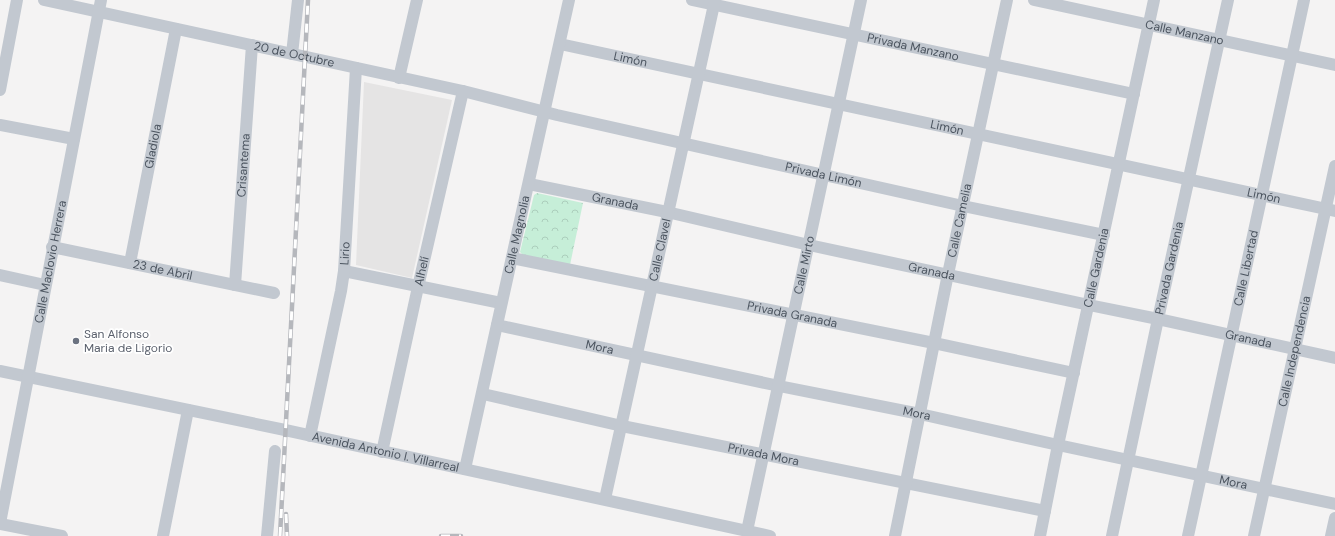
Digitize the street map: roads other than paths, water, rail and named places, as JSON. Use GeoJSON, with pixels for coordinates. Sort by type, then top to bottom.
{"type":"FeatureCollection","features":[{"type":"Feature","properties":{"kind":"street"},"geometry":{"type":"LineString","coordinates":[[0,90],[17,0]]}},
{"type":"Feature","properties":{"kind":"street","name":"20 de Octubre"},"geometry":{"type":"LineString","coordinates":[[44,0],[99,6],[176,29],[463,91],[544,112]]}},
{"type":"Feature","properties":{"kind":"street"},"geometry":{"type":"LineString","coordinates":[[292,54],[298,0]]}},
{"type":"Feature","properties":{"kind":"street"},"geometry":{"type":"LineString","coordinates":[[400,78],[417,0]]}},
{"type":"Feature","properties":{"kind":"street","name":"Calle Magnolia"},"geometry":{"type":"LineString","coordinates":[[466,469],[501,303],[529,184],[569,0]]}},
{"type":"Feature","properties":{"kind":"street","name":"Privada Manzano"},"geometry":{"type":"LineString","coordinates":[[692,0],[714,2],[853,35],[1134,94]]}},
{"type":"Feature","properties":{"kind":"street","name":"Calle Mirto"},"geometry":{"type":"LineString","coordinates":[[747,531],[840,105],[861,0]]}},
{"type":"Feature","properties":{"kind":"street","name":"Calle Camelia"},"geometry":{"type":"LineString","coordinates":[[895,536],[948,274],[1006,0]]}},
{"type":"Feature","properties":{"kind":"street","name":"Calle Manzano"},"geometry":{"type":"LineString","coordinates":[[1034,0],[1335,65]]}},
{"type":"Feature","properties":{"kind":"street","name":"Calle Gardenia"},"geometry":{"type":"LineString","coordinates":[[1040,536],[1058,445],[1154,0]]}},
{"type":"Feature","properties":{"kind":"street","name":"Privada Gardenia"},"geometry":{"type":"LineString","coordinates":[[1112,536],[1228,0]]}},
{"type":"Feature","properties":{"kind":"street","name":"Calle Libertad"},"geometry":{"type":"LineString","coordinates":[[1188,536],[1304,0]]}},
{"type":"Feature","properties":{"kind":"street","name":"Calle Clavel"},"geometry":{"type":"LineString","coordinates":[[605,499],[714,2]]}},
{"type":"Feature","properties":{"kind":"street","name":"Calle Maclovio Herrera"},"geometry":{"type":"LineString","coordinates":[[0,523],[99,6]]}},
{"type":"Feature","properties":{"kind":"street","name":"Gladiola"},"geometry":{"type":"LineString","coordinates":[[130,264],[176,29]]}},
{"type":"Feature","properties":{"kind":"street","name":"Limón"},"geometry":{"type":"LineString","coordinates":[[560,44],[1330,210]]}},
{"type":"Feature","properties":{"kind":"street","name":"Crisantema"},"geometry":{"type":"LineString","coordinates":[[235,285],[252,45]]}},
{"type":"Feature","properties":{"kind":"street","name":"Lirio"},"geometry":{"type":"LineString","coordinates":[[310,436],[341,292],[344,271],[356,68]]}},
{"type":"Feature","properties":{"kind":"street","name":"Alhelí"},"geometry":{"type":"LineString","coordinates":[[382,452],[463,91]]}},
{"type":"Feature","properties":{"kind":"street","name":"Privada Limón"},"geometry":{"type":"LineString","coordinates":[[544,112],[963,206],[1104,235]]}},
{"type":"Feature","properties":{"kind":"street"},"geometry":{"type":"LineString","coordinates":[[0,125],[74,139]]}},
{"type":"Feature","properties":{"kind":"street","name":"Calle Independencia"},"geometry":{"type":"LineString","coordinates":[[1254,536],[1295,350],[1330,210],[1335,166]]}},
{"type":"Feature","properties":{"kind":"street","name":"Granada"},"geometry":{"type":"LineString","coordinates":[[529,184],[667,212],[809,245],[1335,358]]}},
{"type":"Feature","properties":{"kind":"street","name":"23 de Abril"},"geometry":{"type":"LineString","coordinates":[[52,247],[274,293]]}},
{"type":"Feature","properties":{"kind":"street","name":"Privada Granada"},"geometry":{"type":"LineString","coordinates":[[512,258],[794,314],[1074,373]]}},
{"type":"Feature","properties":{"kind":"street"},"geometry":{"type":"LineString","coordinates":[[344,271],[501,303]]}},
{"type":"Feature","properties":{"kind":"street"},"geometry":{"type":"LineString","coordinates":[[0,275],[45,285]]}},
{"type":"Feature","properties":{"kind":"street","name":"Mora"},"geometry":{"type":"LineString","coordinates":[[497,325],[636,356],[920,414],[1335,504]]}},
{"type":"Feature","properties":{"kind":"street","name":"Avenida Antonio I. Villarreal"},"geometry":{"type":"LineString","coordinates":[[0,371],[466,469],[770,536]]}},
{"type":"Feature","properties":{"kind":"street","name":"Privada Mora"},"geometry":{"type":"LineString","coordinates":[[483,394],[622,426],[1045,511]]}},
{"type":"Feature","properties":{"kind":"street"},"geometry":{"type":"LineString","coordinates":[[163,536],[188,410]]}},
{"type":"Feature","properties":{"kind":"street"},"geometry":{"type":"LineString","coordinates":[[267,536],[275,451]]}},
{"type":"Feature","properties":{"kind":"street"},"geometry":{"type":"LineString","coordinates":[[1331,536],[1335,518]]}},
{"type":"Feature","properties":{"kind":"street"},"geometry":{"type":"LineString","coordinates":[[0,523],[62,536]]}},
{"type":"Feature","properties":{"kind":"railway"},"geometry":{"type":"LineString","coordinates":[[280,536],[308,0]]}},
{"type":"Feature","properties":{"kind":"railway"},"geometry":{"type":"LineString","coordinates":[[286,514],[287,536]]}},
{"type":"Feature","properties":{"kind":"railway"},"geometry":{"type":"LineString","coordinates":[[441,536],[461,536]]}},
{"type":"Feature","properties":{"kind":"place","name":"San Alfonso Maria de Ligorio"},"geometry":{"type":"Point","coordinates":[76,341]}}]}
